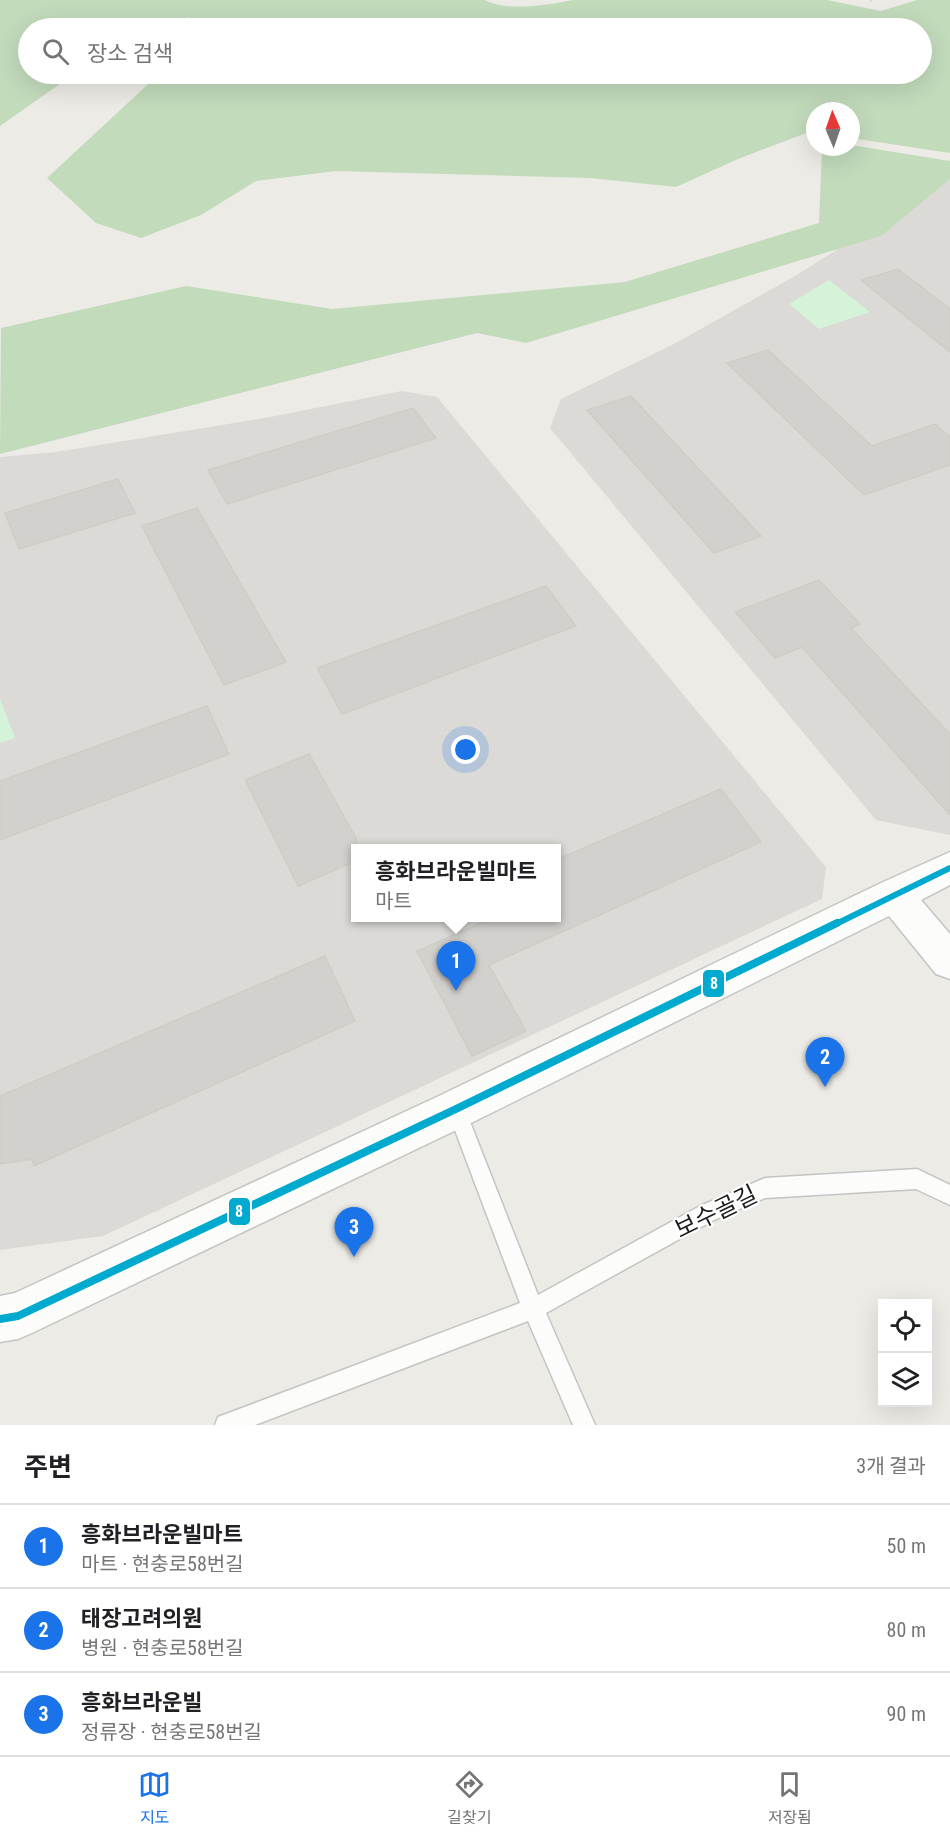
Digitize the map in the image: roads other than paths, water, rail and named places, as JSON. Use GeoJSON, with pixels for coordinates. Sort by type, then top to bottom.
{"type":"FeatureCollection","features":[{"type":"Feature","properties":{"kind":"street"},"geometry":{"type":"LineString","coordinates":[[0,1319],[18,1316],[456,1109],[950,868]]}},
{"type":"Feature","properties":{"kind":"street"},"geometry":{"type":"LineString","coordinates":[[894,894],[950,962]]}},
{"type":"Feature","properties":{"kind":"lane"},"geometry":{"type":"LineString","coordinates":[[456,1109],[533,1309],[584,1425]]}},
{"type":"Feature","properties":{"kind":"lane","name":"보수골길"},"geometry":{"type":"LineString","coordinates":[[226,1425],[255,1419],[533,1309],[707,1213],[765,1188],[916,1179],[950,1195]]}},
{"type":"Feature","properties":{"kind":"place","name":"흥화브라운빌마트"},"geometry":{"type":"Point","coordinates":[456,991]}},
{"type":"Feature","properties":{"kind":"place","name":"태장고려의원"},"geometry":{"type":"Point","coordinates":[825,1087]}},
{"type":"Feature","properties":{"kind":"place","name":"흥화브라운빌"},"geometry":{"type":"Point","coordinates":[354,1257]}}]}
